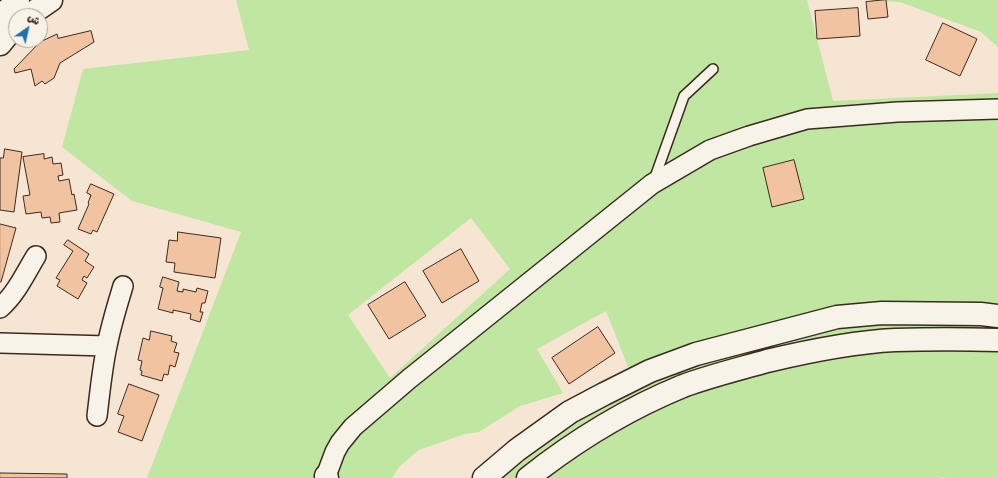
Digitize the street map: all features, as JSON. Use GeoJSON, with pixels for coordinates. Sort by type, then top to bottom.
{"type":"FeatureCollection","features":[{"type":"Feature","properties":{"kind":"highway"},"geometry":{"type":"LineString","coordinates":[[0,17],[18,0]]}},
{"type":"Feature","properties":{"kind":"highway"},"geometry":{"type":"LineString","coordinates":[[40,8],[51,0]]}},
{"type":"Feature","properties":{"kind":"highway"},"geometry":{"type":"LineString","coordinates":[[0,44],[8,34]]}},
{"type":"Feature","properties":{"kind":"highway"},"geometry":{"type":"LineString","coordinates":[[484,478],[516,450],[570,412],[650,371],[696,354],[837,317],[882,313],[981,314],[998,316]]}},
{"type":"Feature","properties":{"kind":"highway"},"geometry":{"type":"LineString","coordinates":[[528,478],[546,471],[572,444],[636,408],[684,386],[732,370],[800,353],[848,345],[894,340],[998,340]]}},
{"type":"Feature","properties":{"kind":"street"},"geometry":{"type":"LineString","coordinates":[[326,477],[335,452],[340,443],[353,427],[409,379],[652,184],[710,150],[749,136],[807,119],[897,112],[998,109]]}},
{"type":"Feature","properties":{"kind":"street"},"geometry":{"type":"LineString","coordinates":[[0,308],[6,304],[16,291],[36,256]]}},
{"type":"Feature","properties":{"kind":"street"},"geometry":{"type":"LineString","coordinates":[[97,416],[106,346],[123,286]]}},
{"type":"Feature","properties":{"kind":"street"},"geometry":{"type":"LineString","coordinates":[[0,343],[106,346]]}},
{"type":"Feature","properties":{"kind":"lane"},"geometry":{"type":"LineString","coordinates":[[652,184],[684,96],[713,69]]}},
{"type":"Feature","properties":{"kind":"green space"},"geometry":{"type":"Polygon","coordinates":[[[236,0],[807,0],[833,101],[998,93],[998,478],[499,478],[634,382],[606,311],[537,349],[563,393],[520,406],[479,432],[465,434],[419,450],[400,466],[392,478],[147,478],[241,232],[132,201],[62,147],[83,69],[249,50],[236,0]],[[471,218],[348,315],[390,378],[510,269],[471,218]]]}},
{"type":"Feature","properties":{"kind":"green space"},"geometry":{"type":"Polygon","coordinates":[[[869,0],[998,0],[998,47],[981,32],[900,2],[869,0]]]}},
{"type":"Feature","properties":{"kind":"building"},"geometry":{"type":"Polygon","coordinates":[[[886,0],[888,17],[868,19],[866,2],[886,0]]]}},
{"type":"Feature","properties":{"kind":"building"},"geometry":{"type":"Polygon","coordinates":[[[858,8],[860,36],[817,39],[815,11],[858,8]]]}},
{"type":"Feature","properties":{"kind":"building"},"geometry":{"type":"Polygon","coordinates":[[[943,23],[977,39],[960,76],[926,60],[943,23]]]}},
{"type":"Feature","properties":{"kind":"building"},"geometry":{"type":"Polygon","coordinates":[[[91,31],[94,42],[60,63],[54,78],[45,84],[42,81],[35,86],[31,69],[15,73],[14,69],[34,48],[48,48],[48,38],[57,34],[58,38],[91,31]]]}},
{"type":"Feature","properties":{"kind":"building"},"geometry":{"type":"Polygon","coordinates":[[[5,149],[22,152],[14,212],[0,210],[0,158],[3,158],[5,149]]]}},
{"type":"Feature","properties":{"kind":"building"},"geometry":{"type":"Polygon","coordinates":[[[44,154],[44,159],[52,157],[53,164],[61,163],[63,175],[58,176],[59,181],[69,179],[72,195],[74,194],[77,210],[59,213],[60,222],[51,223],[50,217],[42,218],[41,212],[26,214],[23,196],[30,195],[23,157],[44,154]]]}},
{"type":"Feature","properties":{"kind":"building"},"geometry":{"type":"Polygon","coordinates":[[[794,160],[804,199],[772,207],[763,168],[794,160]]]}},
{"type":"Feature","properties":{"kind":"building"},"geometry":{"type":"Polygon","coordinates":[[[91,184],[114,194],[97,232],[93,230],[91,234],[78,229],[89,204],[91,195],[87,193],[91,184]]]}},
{"type":"Feature","properties":{"kind":"building"},"geometry":{"type":"Polygon","coordinates":[[[0,224],[16,228],[1,282],[0,282],[0,224]]]}},
{"type":"Feature","properties":{"kind":"building"},"geometry":{"type":"Polygon","coordinates":[[[178,232],[221,238],[215,278],[174,272],[175,263],[166,262],[169,240],[177,241],[178,232]]]}},
{"type":"Feature","properties":{"kind":"building"},"geometry":{"type":"Polygon","coordinates":[[[68,240],[89,254],[85,261],[94,267],[87,278],[84,276],[82,280],[87,283],[78,299],[57,286],[60,280],[56,278],[73,251],[64,245],[68,240]]]}},
{"type":"Feature","properties":{"kind":"building"},"geometry":{"type":"Polygon","coordinates":[[[461,249],[479,281],[442,303],[423,271],[461,249]]]}},
{"type":"Feature","properties":{"kind":"building"},"geometry":{"type":"Polygon","coordinates":[[[163,277],[179,282],[177,291],[183,292],[183,289],[196,292],[197,288],[208,291],[205,303],[202,303],[200,312],[203,312],[200,322],[190,319],[191,314],[173,310],[173,313],[158,309],[163,288],[160,287],[163,277]]]}},
{"type":"Feature","properties":{"kind":"building"},"geometry":{"type":"Polygon","coordinates":[[[405,282],[426,316],[389,339],[368,305],[405,282]]]}},
{"type":"Feature","properties":{"kind":"building"},"geometry":{"type":"Polygon","coordinates":[[[598,327],[615,353],[569,384],[552,358],[598,327]]]}},
{"type":"Feature","properties":{"kind":"building"},"geometry":{"type":"Polygon","coordinates":[[[151,331],[172,336],[171,341],[177,343],[174,352],[179,353],[175,367],[170,365],[168,375],[164,374],[162,381],[141,375],[142,371],[140,370],[142,361],[138,360],[143,338],[149,340],[151,331]]]}},
{"type":"Feature","properties":{"kind":"building"},"geometry":{"type":"Polygon","coordinates":[[[129,384],[159,395],[142,441],[118,432],[124,416],[118,414],[129,384]]]}},
{"type":"Feature","properties":{"kind":"building"},"geometry":{"type":"Polygon","coordinates":[[[0,473],[67,474],[67,478],[0,478],[0,473]]]}}]}
